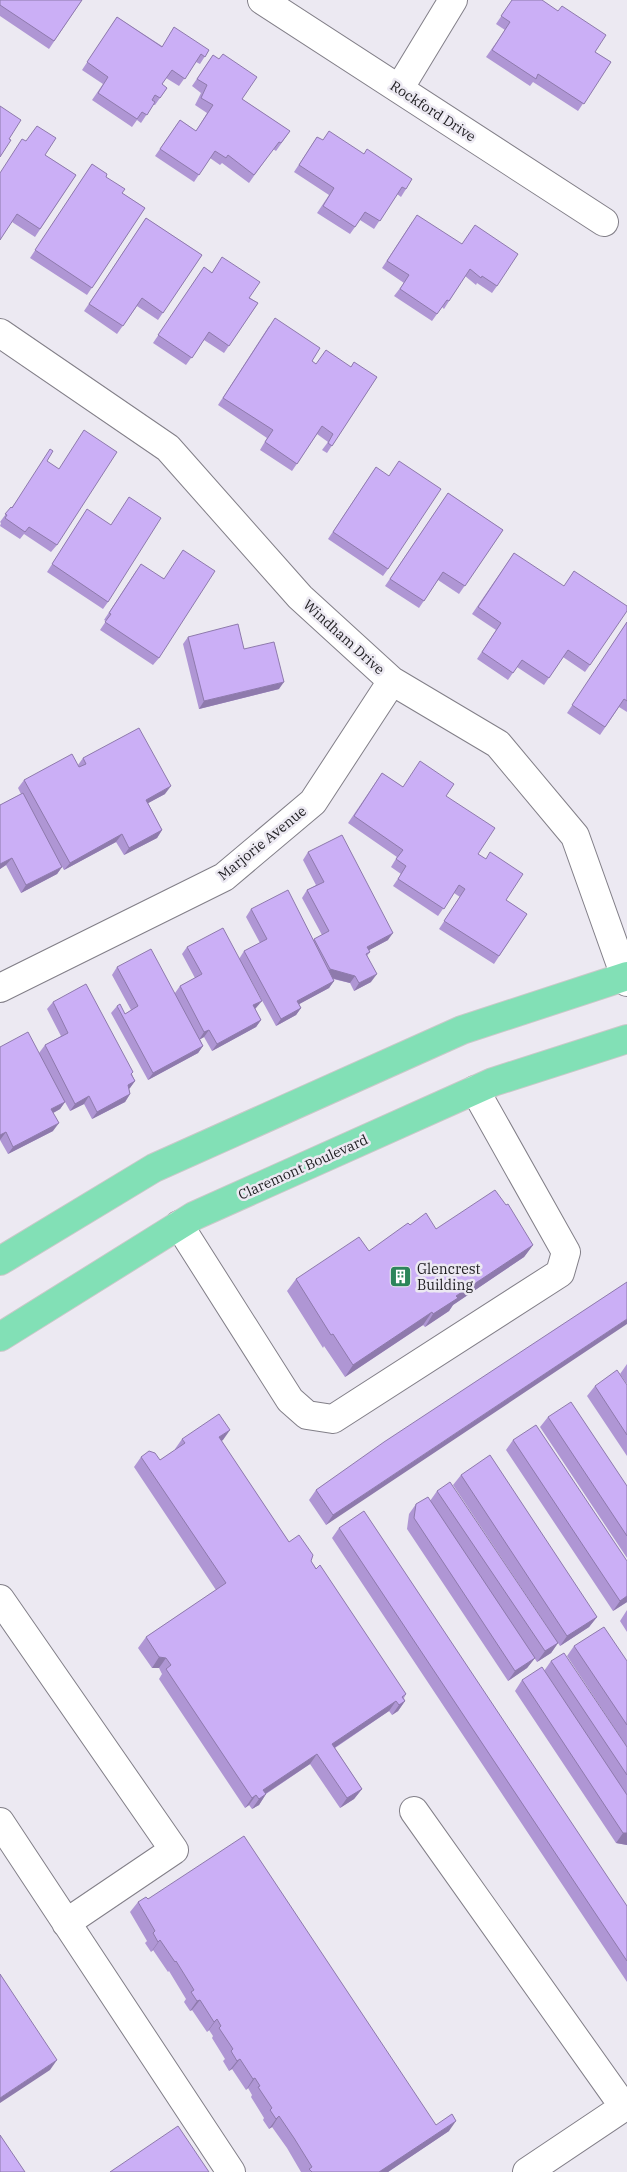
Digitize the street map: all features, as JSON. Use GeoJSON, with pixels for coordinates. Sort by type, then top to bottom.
{"type":"FeatureCollection","features":[{"type":"Feature","properties":{"kind":"main road"},"geometry":{"type":"LineString","coordinates":[[0,1261],[163,1164],[462,1030],[626,978]]}},
{"type":"Feature","properties":{"kind":"main road","name":"Claremont Boulevard"},"geometry":{"type":"LineString","coordinates":[[0,1338],[194,1216],[493,1082],[627,1039]]}},
{"type":"Feature","properties":{"kind":"street","name":"Rockford Drive"},"geometry":{"type":"LineString","coordinates":[[262,0],[604,222]]}},
{"type":"Feature","properties":{"kind":"street"},"geometry":{"type":"LineString","coordinates":[[399,89],[453,0]]}},
{"type":"Feature","properties":{"kind":"street","name":"Windham Drive"},"geometry":{"type":"LineString","coordinates":[[0,333],[168,448],[300,597],[392,681],[498,744],[575,836],[626,978]]}},
{"type":"Feature","properties":{"kind":"street","name":"Marjorie Avenue"},"geometry":{"type":"LineString","coordinates":[[0,988],[224,877],[313,802],[392,681]]}},
{"type":"Feature","properties":{"kind":"street"},"geometry":{"type":"LineString","coordinates":[[178,1225],[290,1400],[307,1415],[333,1419],[560,1273],[566,1252],[475,1090]]}},
{"type":"Feature","properties":{"kind":"street"},"geometry":{"type":"LineString","coordinates":[[0,1599],[174,1850],[66,1923]]}},
{"type":"Feature","properties":{"kind":"street"},"geometry":{"type":"LineString","coordinates":[[414,1811],[626,2106],[527,2172]]}},
{"type":"Feature","properties":{"kind":"street"},"geometry":{"type":"LineString","coordinates":[[0,1822],[231,2172]]}},
{"type":"Feature","properties":{"kind":"building"},"geometry":{"type":"Polygon","coordinates":[[[0,0],[82,0],[54,41],[0,5],[0,0]]]}},
{"type":"Feature","properties":{"kind":"building"},"geometry":{"type":"Polygon","coordinates":[[[512,0],[542,0],[558,11],[562,6],[606,35],[595,52],[611,62],[584,104],[538,74],[536,79],[492,50],[510,22],[501,16],[512,0]]]}},
{"type":"Feature","properties":{"kind":"building"},"geometry":{"type":"Polygon","coordinates":[[[117,17],[162,47],[174,27],[209,50],[205,57],[201,54],[185,79],[172,70],[162,84],[167,88],[160,98],[155,95],[152,100],[155,102],[147,115],[142,112],[137,119],[98,93],[108,77],[87,62],[117,17]]]}},
{"type":"Feature","properties":{"kind":"building"},"geometry":{"type":"Polygon","coordinates":[[[223,54],[257,77],[242,99],[290,131],[281,143],[279,142],[254,175],[228,155],[226,158],[215,151],[199,175],[160,149],[180,120],[196,131],[213,105],[201,98],[207,85],[197,79],[213,55],[219,59],[223,54]]]}},
{"type":"Feature","properties":{"kind":"building"},"geometry":{"type":"Polygon","coordinates":[[[0,106],[21,120],[0,157],[0,106]]]}},
{"type":"Feature","properties":{"kind":"building"},"geometry":{"type":"Polygon","coordinates":[[[37,126],[56,138],[45,155],[76,175],[40,229],[17,214],[0,240],[0,173],[22,139],[26,141],[37,126]]]}},
{"type":"Feature","properties":{"kind":"building"},"geometry":{"type":"Polygon","coordinates":[[[329,131],[364,154],[367,149],[412,179],[406,189],[402,187],[380,221],[365,212],[355,227],[323,206],[334,188],[299,165],[317,137],[323,140],[329,131]]]}},
{"type":"Feature","properties":{"kind":"building"},"geometry":{"type":"Polygon","coordinates":[[[92,164],[107,174],[106,177],[125,189],[122,193],[145,208],[92,288],[35,250],[92,164]]]}},
{"type":"Feature","properties":{"kind":"building"},"geometry":{"type":"Polygon","coordinates":[[[417,215],[462,244],[475,225],[518,254],[497,286],[482,276],[481,278],[470,269],[449,301],[447,300],[437,314],[400,289],[409,275],[387,261],[417,215]]]}},
{"type":"Feature","properties":{"kind":"building"},"geometry":{"type":"Polygon","coordinates":[[[146,218],[202,255],[163,313],[142,298],[123,326],[89,304],[146,218]]]}},
{"type":"Feature","properties":{"kind":"building"},"geometry":{"type":"Polygon","coordinates":[[[222,257],[260,282],[249,298],[258,303],[229,346],[209,332],[192,358],[158,335],[204,267],[212,273],[222,257]]]}},
{"type":"Feature","properties":{"kind":"building"},"geometry":{"type":"Polygon","coordinates":[[[275,318],[320,348],[312,361],[316,364],[326,350],[351,367],[354,362],[377,377],[332,446],[328,443],[333,434],[322,426],[297,464],[265,442],[273,430],[223,398],[275,318]]]}},
{"type":"Feature","properties":{"kind":"building"},"geometry":{"type":"Polygon","coordinates":[[[84,430],[117,452],[57,545],[29,527],[25,532],[5,518],[7,515],[5,514],[12,508],[50,449],[53,451],[47,461],[59,469],[84,430]]]}},
{"type":"Feature","properties":{"kind":"building"},"geometry":{"type":"Polygon","coordinates":[[[399,461],[441,489],[388,569],[333,532],[376,467],[389,476],[399,461]]]}},
{"type":"Feature","properties":{"kind":"building"},"geometry":{"type":"Polygon","coordinates":[[[448,493],[503,530],[465,586],[443,572],[424,601],[390,579],[448,493]]]}},
{"type":"Feature","properties":{"kind":"building"},"geometry":{"type":"Polygon","coordinates":[[[129,497],[161,518],[108,602],[52,564],[87,509],[111,525],[129,497]]]}},
{"type":"Feature","properties":{"kind":"building"},"geometry":{"type":"Polygon","coordinates":[[[183,550],[215,571],[159,658],[105,622],[141,564],[164,579],[183,550]]]}},
{"type":"Feature","properties":{"kind":"building"},"geometry":{"type":"Polygon","coordinates":[[[514,553],[564,586],[574,571],[627,606],[627,611],[590,665],[568,650],[549,678],[522,660],[513,673],[482,652],[501,623],[478,607],[514,553]]]}},
{"type":"Feature","properties":{"kind":"building"},"geometry":{"type":"Polygon","coordinates":[[[627,622],[627,701],[624,699],[605,727],[572,705],[627,622]]]}},
{"type":"Feature","properties":{"kind":"building"},"geometry":{"type":"Polygon","coordinates":[[[238,624],[244,649],[274,642],[284,682],[204,701],[188,637],[238,624]]]}},
{"type":"Feature","properties":{"kind":"building"},"geometry":{"type":"Polygon","coordinates":[[[139,728],[171,786],[146,800],[162,830],[129,848],[122,834],[70,863],[24,780],[72,754],[79,767],[86,764],[83,758],[139,728]]]}},
{"type":"Feature","properties":{"kind":"building"},"geometry":{"type":"Polygon","coordinates":[[[420,761],[454,784],[446,796],[495,828],[478,854],[486,859],[490,852],[523,874],[506,900],[527,914],[499,956],[444,921],[465,889],[459,885],[444,909],[398,879],[406,866],[396,859],[403,850],[354,816],[382,773],[403,787],[420,761]]]}},
{"type":"Feature","properties":{"kind":"building"},"geometry":{"type":"Polygon","coordinates":[[[23,793],[62,867],[26,885],[12,858],[0,864],[0,805],[23,793]]]}},
{"type":"Feature","properties":{"kind":"building"},"geometry":{"type":"Polygon","coordinates":[[[342,835],[393,933],[367,947],[370,952],[366,954],[377,974],[359,983],[355,976],[330,969],[314,939],[329,931],[307,890],[324,882],[308,852],[342,835]]]}},
{"type":"Feature","properties":{"kind":"building"},"geometry":{"type":"Polygon","coordinates":[[[288,890],[334,981],[297,1001],[301,1008],[281,1019],[244,951],[267,939],[251,909],[288,890]]]}},
{"type":"Feature","properties":{"kind":"building"},"geometry":{"type":"Polygon","coordinates":[[[223,928],[262,1001],[253,1005],[261,1020],[217,1044],[209,1030],[204,1032],[180,986],[202,974],[187,947],[223,928]]]}},
{"type":"Feature","properties":{"kind":"building"},"geometry":{"type":"Polygon","coordinates":[[[151,949],[203,1046],[153,1073],[117,1006],[120,1004],[125,1014],[138,1006],[117,967],[151,949]]]}},
{"type":"Feature","properties":{"kind":"building"},"geometry":{"type":"Polygon","coordinates":[[[86,984],[133,1072],[131,1074],[135,1081],[128,1085],[130,1094],[97,1112],[89,1096],[75,1104],[45,1045],[68,1033],[53,1002],[86,984]]]}},
{"type":"Feature","properties":{"kind":"building"},"geometry":{"type":"Polygon","coordinates":[[[28,1032],[65,1102],[51,1109],[59,1123],[13,1147],[6,1132],[0,1135],[0,1047],[28,1032]]]}},
{"type":"Feature","properties":{"kind":"building","name":"Glencrest Building"},"geometry":{"type":"Polygon","coordinates":[[[495,1190],[506,1205],[508,1204],[533,1245],[456,1296],[458,1298],[433,1314],[432,1312],[353,1365],[333,1334],[331,1335],[296,1279],[359,1237],[369,1251],[408,1223],[410,1225],[426,1213],[436,1229],[495,1190]]]}},
{"type":"Feature","properties":{"kind":"building"},"geometry":{"type":"Polygon","coordinates":[[[627,1282],[627,1319],[333,1515],[316,1490],[384,1442],[627,1282]]]}},
{"type":"Feature","properties":{"kind":"building"},"geometry":{"type":"Polygon","coordinates":[[[617,1370],[627,1385],[627,1435],[595,1386],[617,1370]]]}},
{"type":"Feature","properties":{"kind":"building"},"geometry":{"type":"Polygon","coordinates":[[[571,1402],[627,1486],[627,1536],[548,1417],[571,1402]]]}},
{"type":"Feature","properties":{"kind":"building"},"geometry":{"type":"Polygon","coordinates":[[[219,1414],[230,1430],[219,1437],[289,1542],[299,1535],[313,1555],[311,1561],[316,1569],[320,1565],[406,1694],[402,1697],[405,1701],[399,1705],[396,1701],[332,1744],[362,1789],[347,1798],[317,1754],[263,1790],[266,1794],[259,1799],[256,1795],[252,1798],[166,1669],[171,1665],[166,1658],[159,1657],[146,1637],[226,1583],[141,1457],[149,1451],[155,1453],[160,1460],[185,1443],[182,1439],[219,1414]]]}},
{"type":"Feature","properties":{"kind":"building"},"geometry":{"type":"Polygon","coordinates":[[[536,1425],[627,1561],[627,1596],[620,1601],[513,1440],[536,1425]]]}},
{"type":"Feature","properties":{"kind":"building"},"geometry":{"type":"Polygon","coordinates":[[[490,1455],[597,1617],[567,1636],[461,1475],[490,1455]]]}},
{"type":"Feature","properties":{"kind":"building"},"geometry":{"type":"Polygon","coordinates":[[[450,1482],[558,1643],[545,1651],[437,1491],[450,1482]]]}},
{"type":"Feature","properties":{"kind":"building"},"geometry":{"type":"Polygon","coordinates":[[[428,1497],[535,1658],[515,1671],[414,1518],[416,1504],[428,1497]]]}},
{"type":"Feature","properties":{"kind":"building"},"geometry":{"type":"Polygon","coordinates":[[[364,1511],[627,1906],[627,1961],[339,1528],[364,1511]]]}},
{"type":"Feature","properties":{"kind":"building"},"geometry":{"type":"Polygon","coordinates":[[[604,1627],[627,1661],[627,1725],[574,1646],[604,1627]]]}},
{"type":"Feature","properties":{"kind":"building"},"geometry":{"type":"Polygon","coordinates":[[[564,1653],[627,1747],[627,1775],[551,1661],[564,1653]]]}},
{"type":"Feature","properties":{"kind":"building"},"geometry":{"type":"Polygon","coordinates":[[[542,1667],[627,1795],[627,1833],[623,1833],[522,1680],[542,1667]]]}},
{"type":"Feature","properties":{"kind":"building"},"geometry":{"type":"Polygon","coordinates":[[[244,1836],[436,2125],[452,2114],[456,2121],[379,2172],[312,2172],[309,2169],[312,2167],[279,2116],[276,2119],[270,2110],[272,2108],[258,2087],[260,2086],[255,2078],[253,2079],[240,2059],[237,2061],[231,2051],[233,2049],[219,2028],[221,2026],[217,2019],[214,2022],[200,2000],[197,2001],[191,1992],[194,1990],[176,1961],[160,1940],[158,1942],[153,1933],[155,1931],[138,1902],[146,1897],[148,1899],[244,1836]]]}},
{"type":"Feature","properties":{"kind":"building"},"geometry":{"type":"Polygon","coordinates":[[[0,1974],[57,2060],[0,2098],[0,1974]]]}},
{"type":"Feature","properties":{"kind":"building"},"geometry":{"type":"Polygon","coordinates":[[[178,2126],[209,2172],[110,2172],[178,2126]]]}},
{"type":"Feature","properties":{"kind":"building"},"geometry":{"type":"Polygon","coordinates":[[[0,2135],[25,2172],[0,2172],[0,2135]]]}},
{"type":"Feature","properties":{"kind":"place","name":"Glencrest Building"},"geometry":{"type":"Point","coordinates":[401,1277]}}]}
